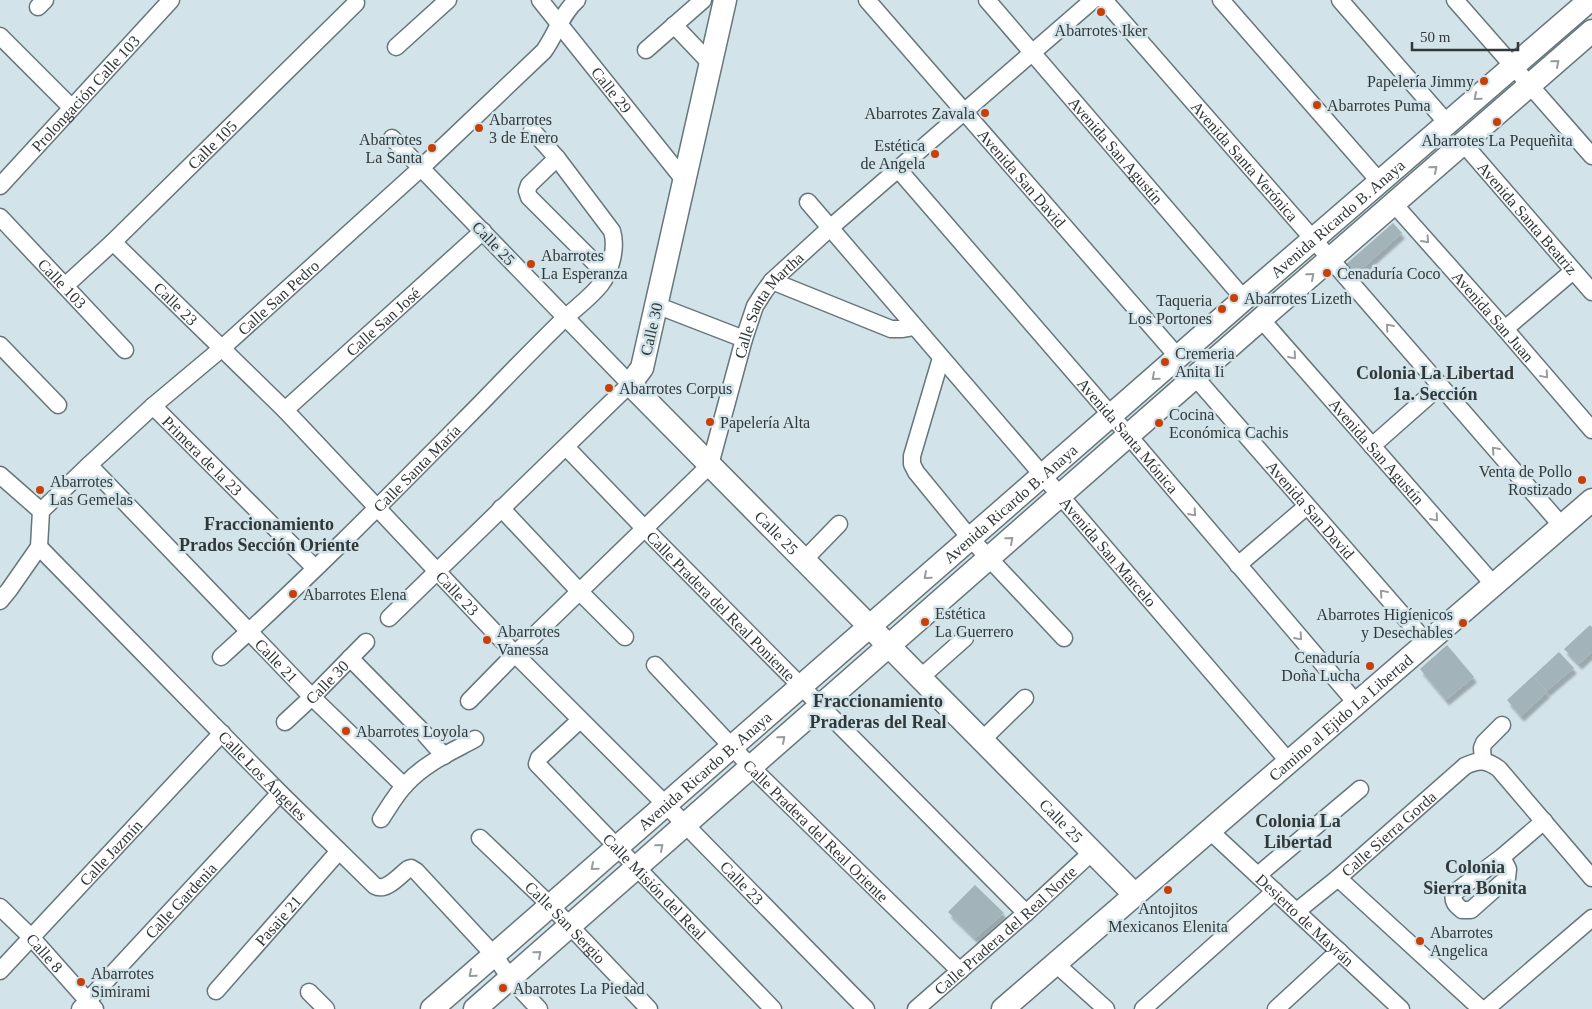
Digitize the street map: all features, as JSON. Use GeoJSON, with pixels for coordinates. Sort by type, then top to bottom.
{"type":"FeatureCollection","features":[{"type":"Feature","properties":{"kind":"street","name":"Prolongación Calle 103"},"geometry":{"type":"LineString","coordinates":[[0,186],[171,0]]}},
{"type":"Feature","properties":{"kind":"street","name":"Calle 29"},"geometry":{"type":"LineString","coordinates":[[540,0],[684,180]]}},
{"type":"Feature","properties":{"kind":"street","name":"Calle San Pedro"},"geometry":{"type":"LineString","coordinates":[[41,511],[153,406],[221,349],[421,168],[544,51],[567,12],[577,0]]}},
{"type":"Feature","properties":{"kind":"street"},"geometry":{"type":"LineString","coordinates":[[646,50],[702,0]]}},
{"type":"Feature","properties":{"kind":"street","name":"Calle 30"},"geometry":{"type":"LineString","coordinates":[[389,618],[630,384],[642,368],[725,0]]}},
{"type":"Feature","properties":{"kind":"street","name":"Avenida San David"},"geometry":{"type":"LineString","coordinates":[[868,0],[1178,357]]}},
{"type":"Feature","properties":{"kind":"street","name":"Avenida San Agustín"},"geometry":{"type":"LineString","coordinates":[[987,0],[1244,299]]}},
{"type":"Feature","properties":{"kind":"street","name":"Calle Santa Martha"},"geometry":{"type":"LineString","coordinates":[[710,465],[744,338],[755,306],[772,281],[830,228],[1093,0]]}},
{"type":"Feature","properties":{"kind":"street","name":"Avenida Santa Verónica"},"geometry":{"type":"LineString","coordinates":[[1104,0],[1562,526]]}},
{"type":"Feature","properties":{"kind":"street"},"geometry":{"type":"LineString","coordinates":[[1220,0],[1380,182]]}},
{"type":"Feature","properties":{"kind":"street"},"geometry":{"type":"LineString","coordinates":[[1340,0],[1447,123]]}},
{"type":"Feature","properties":{"kind":"street"},"geometry":{"type":"LineString","coordinates":[[1456,0],[1592,156]]}},
{"type":"Feature","properties":{"kind":"street","name":"Calle 105"},"geometry":{"type":"LineString","coordinates":[[66,286],[356,3]]}},
{"type":"Feature","properties":{"kind":"street"},"geometry":{"type":"LineString","coordinates":[[396,47],[439,3]]}},
{"type":"Feature","properties":{"kind":"street","name":"Avenida Ricardo B. Anaya"},"geometry":{"type":"LineString","coordinates":[[432,1009],[1244,299],[1584,6]]}},
{"type":"Feature","properties":{"kind":"street"},"geometry":{"type":"LineString","coordinates":[[674,25],[711,64]]}},
{"type":"Feature","properties":{"kind":"street","name":"Avenida Ricardo B. Anaya"},"geometry":{"type":"LineString","coordinates":[[475,1009],[1592,31]]}},
{"type":"Feature","properties":{"kind":"street"},"geometry":{"type":"LineString","coordinates":[[2,43],[71,107]]}},
{"type":"Feature","properties":{"kind":"street"},"geometry":{"type":"LineString","coordinates":[[532,130],[557,158],[612,231],[615,239],[614,248],[607,275]]}},
{"type":"Feature","properties":{"kind":"street","name":"Calle 25"},"geometry":{"type":"LineString","coordinates":[[392,138],[630,384],[1135,895]]}},
{"type":"Feature","properties":{"kind":"street","name":"Avenida Santa Beatriz"},"geometry":{"type":"LineString","coordinates":[[1463,143],[1592,292]]}},
{"type":"Feature","properties":{"kind":"street"},"geometry":{"type":"LineString","coordinates":[[557,158],[529,185],[527,191],[529,198],[607,275]]}},
{"type":"Feature","properties":{"kind":"street","name":"Avenida Santa Mónica"},"geometry":{"type":"LineString","coordinates":[[898,169],[1357,704]]}},
{"type":"Feature","properties":{"kind":"street","name":"Avenida San Marcelo"},"geometry":{"type":"LineString","coordinates":[[808,202],[1289,762]]}},
{"type":"Feature","properties":{"kind":"street","name":"Avenida San Juan"},"geometry":{"type":"LineString","coordinates":[[1394,204],[1592,430]]}},
{"type":"Feature","properties":{"kind":"street","name":"Calle 103"},"geometry":{"type":"LineString","coordinates":[[0,217],[125,350]]}},
{"type":"Feature","properties":{"kind":"street","name":"Calle San José"},"geometry":{"type":"LineString","coordinates":[[284,410],[483,231]]}},
{"type":"Feature","properties":{"kind":"street","name":"Calle 23"},"geometry":{"type":"LineString","coordinates":[[113,242],[284,410],[515,654],[866,1009]]}},
{"type":"Feature","properties":{"kind":"street"},"geometry":{"type":"LineString","coordinates":[[1505,329],[1573,271]]}},
{"type":"Feature","properties":{"kind":"street","name":"Calle Santa María"},"geometry":{"type":"LineString","coordinates":[[221,657],[377,508],[601,284],[607,275]]}},
{"type":"Feature","properties":{"kind":"street"},"geometry":{"type":"LineString","coordinates":[[772,281],[891,329],[914,327]]}},
{"type":"Feature","properties":{"kind":"street"},"geometry":{"type":"LineString","coordinates":[[656,305],[744,338]]}},
{"type":"Feature","properties":{"kind":"street","name":"Avenida San Agustín"},"geometry":{"type":"LineString","coordinates":[[1261,319],[1494,585]]}},
{"type":"Feature","properties":{"kind":"street"},"geometry":{"type":"LineString","coordinates":[[0,345],[58,405]]}},
{"type":"Feature","properties":{"kind":"street"},"geometry":{"type":"LineString","coordinates":[[941,358],[912,456],[912,464],[916,472],[970,538],[1064,638]]}},
{"type":"Feature","properties":{"kind":"street","name":"Avenida San David"},"geometry":{"type":"LineString","coordinates":[[1195,377],[1427,643]]}},
{"type":"Feature","properties":{"kind":"street"},"geometry":{"type":"LineString","coordinates":[[1372,446],[1440,386]]}},
{"type":"Feature","properties":{"kind":"street","name":"Primera de la 23"},"geometry":{"type":"LineString","coordinates":[[153,406],[315,568]]}},
{"type":"Feature","properties":{"kind":"street","name":"Calle Pradera del Real Poniente"},"geometry":{"type":"LineString","coordinates":[[566,447],[1026,913]]}},
{"type":"Feature","properties":{"kind":"street","name":"Calle 21"},"geometry":{"type":"LineString","coordinates":[[89,465],[312,697],[404,786]]}},
{"type":"Feature","properties":{"kind":"street"},"geometry":{"type":"LineString","coordinates":[[469,701],[710,465]]}},
{"type":"Feature","properties":{"kind":"street"},"geometry":{"type":"LineString","coordinates":[[0,475],[41,511],[39,547],[3,591]]}},
{"type":"Feature","properties":{"kind":"street","name":"Camino al Ejido La Libertad"},"geometry":{"type":"LineString","coordinates":[[1003,1009],[1592,500]]}},
{"type":"Feature","properties":{"kind":"street"},"geometry":{"type":"LineString","coordinates":[[1238,565],[1307,506]]}},
{"type":"Feature","properties":{"kind":"street"},"geometry":{"type":"LineString","coordinates":[[501,508],[625,637]]}},
{"type":"Feature","properties":{"kind":"street"},"geometry":{"type":"LineString","coordinates":[[804,560],[839,524]]}},
{"type":"Feature","properties":{"kind":"street","name":"Calle Los Ángeles"},"geometry":{"type":"LineString","coordinates":[[39,547],[280,793],[379,888],[384,888],[411,868],[416,871],[494,955]]}},
{"type":"Feature","properties":{"kind":"street"},"geometry":{"type":"LineString","coordinates":[[920,678],[965,638]]}},
{"type":"Feature","properties":{"kind":"street","name":"Calle 30"},"geometry":{"type":"LineString","coordinates":[[285,722],[366,642]]}},
{"type":"Feature","properties":{"kind":"street"},"geometry":{"type":"LineString","coordinates":[[350,658],[444,756]]}},
{"type":"Feature","properties":{"kind":"street","name":"Calle Pradera del Real Oriente"},"geometry":{"type":"LineString","coordinates":[[654,665],[751,767],[960,971]]}},
{"type":"Feature","properties":{"kind":"street"},"geometry":{"type":"LineString","coordinates":[[982,740],[1025,698]]}},
{"type":"Feature","properties":{"kind":"street","name":"Calle Misión del Real"},"geometry":{"type":"LineString","coordinates":[[580,720],[540,758],[537,764],[773,1009]]}},
{"type":"Feature","properties":{"kind":"street"},"geometry":{"type":"LineString","coordinates":[[1502,725],[1484,744],[1482,748],[1482,761],[1490,762],[1500,769],[1592,878]]}},
{"type":"Feature","properties":{"kind":"street","name":"Calle Jazmín"},"geometry":{"type":"LineString","coordinates":[[0,970],[222,734]]}},
{"type":"Feature","properties":{"kind":"street"},"geometry":{"type":"LineString","coordinates":[[381,819],[404,786],[429,764],[475,739]]}},
{"type":"Feature","properties":{"kind":"street","name":"Calle Sierra Gorda"},"geometry":{"type":"LineString","coordinates":[[1297,912],[1465,766],[1474,761],[1482,761]]}},
{"type":"Feature","properties":{"kind":"street"},"geometry":{"type":"LineString","coordinates":[[1258,875],[1360,789]]}},
{"type":"Feature","properties":{"kind":"street","name":"Calle Gardenia"},"geometry":{"type":"LineString","coordinates":[[88,1006],[280,793]]}},
{"type":"Feature","properties":{"kind":"street"},"geometry":{"type":"LineString","coordinates":[[1502,857],[1544,821]]}},
{"type":"Feature","properties":{"kind":"street","name":"Desierto de Mayrán"},"geometry":{"type":"LineString","coordinates":[[1210,831],[1401,1009]]}},
{"type":"Feature","properties":{"kind":"street","name":"Calle San Sergio"},"geometry":{"type":"LineString","coordinates":[[480,838],[550,905],[649,1009]]}},
{"type":"Feature","properties":{"kind":"street","name":"Pasaje 21"},"geometry":{"type":"LineString","coordinates":[[216,991],[339,850]]}},
{"type":"Feature","properties":{"kind":"street","name":"Calle Pradera del Real Norte"},"geometry":{"type":"LineString","coordinates":[[916,1009],[1026,913],[1092,852]]}},
{"type":"Feature","properties":{"kind":"street"},"geometry":{"type":"LineString","coordinates":[[1338,878],[1481,1009]]}},
{"type":"Feature","properties":{"kind":"street"},"geometry":{"type":"LineString","coordinates":[[1143,1009],[1275,892]]}},
{"type":"Feature","properties":{"kind":"street","name":"Calle 8"},"geometry":{"type":"LineString","coordinates":[[0,906],[31,937],[88,1006]]}},
{"type":"Feature","properties":{"kind":"street"},"geometry":{"type":"LineString","coordinates":[[1486,1009],[1592,918]]}},
{"type":"Feature","properties":{"kind":"street"},"geometry":{"type":"LineString","coordinates":[[1276,1009],[1339,951]]}},
{"type":"Feature","properties":{"kind":"street"},"geometry":{"type":"LineString","coordinates":[[494,955],[510,978],[539,1009]]}},
{"type":"Feature","properties":{"kind":"street"},"geometry":{"type":"LineString","coordinates":[[1056,964],[1106,1009]]}},
{"type":"Feature","properties":{"kind":"street"},"geometry":{"type":"LineString","coordinates":[[309,992],[326,1009]]}},
{"type":"Feature","properties":{"kind":"building"},"geometry":{"type":"Polygon","coordinates":[[[1393,223],[1402,233],[1354,276],[1345,265],[1393,223]]]}},
{"type":"Feature","properties":{"kind":"building"},"geometry":{"type":"Polygon","coordinates":[[[1590,625],[1592,627],[1592,652],[1579,664],[1564,649],[1590,625]]]}},
{"type":"Feature","properties":{"kind":"building"},"geometry":{"type":"Polygon","coordinates":[[[1447,645],[1474,677],[1446,700],[1420,669],[1447,645]]]}},
{"type":"Feature","properties":{"kind":"building"},"geometry":{"type":"Polygon","coordinates":[[[1559,652],[1574,668],[1547,691],[1533,676],[1559,652]]]}},
{"type":"Feature","properties":{"kind":"building"},"geometry":{"type":"Polygon","coordinates":[[[1533,676],[1547,692],[1521,716],[1507,700],[1533,676]]]}},
{"type":"Feature","properties":{"kind":"building"},"geometry":{"type":"Polygon","coordinates":[[[975,885],[1004,913],[975,938],[948,912],[975,885]]]}},
{"type":"Feature","properties":{"kind":"place","name":"Abarrotes Iker"},"geometry":{"type":"Point","coordinates":[1101,12]}},
{"type":"Feature","properties":{"kind":"place","name":"Papelería Jimmy"},"geometry":{"type":"Point","coordinates":[1484,81]}},
{"type":"Feature","properties":{"kind":"place","name":"Abarrotes Puma"},"geometry":{"type":"Point","coordinates":[1317,105]}},
{"type":"Feature","properties":{"kind":"place","name":"Abarrotes Zavala"},"geometry":{"type":"Point","coordinates":[985,113]}},
{"type":"Feature","properties":{"kind":"place","name":"Abarrotes La Pequeñita"},"geometry":{"type":"Point","coordinates":[1497,122]}},
{"type":"Feature","properties":{"kind":"place","name":"Abarrotes 3 de Enero"},"geometry":{"type":"Point","coordinates":[479,128]}},
{"type":"Feature","properties":{"kind":"place","name":"Abarrotes La Santa"},"geometry":{"type":"Point","coordinates":[432,148]}},
{"type":"Feature","properties":{"kind":"place","name":"Estética de Angela"},"geometry":{"type":"Point","coordinates":[935,154]}},
{"type":"Feature","properties":{"kind":"place","name":"Abarrotes La Esperanza"},"geometry":{"type":"Point","coordinates":[531,264]}},
{"type":"Feature","properties":{"kind":"place","name":"Cenaduría Coco"},"geometry":{"type":"Point","coordinates":[1327,273]}},
{"type":"Feature","properties":{"kind":"place","name":"Abarrotes Lizeth"},"geometry":{"type":"Point","coordinates":[1234,298]}},
{"type":"Feature","properties":{"kind":"place","name":"Taqueria Los Portones"},"geometry":{"type":"Point","coordinates":[1222,309]}},
{"type":"Feature","properties":{"kind":"place","name":"Cremeria Anita Ii"},"geometry":{"type":"Point","coordinates":[1165,362]}},
{"type":"Feature","properties":{"kind":"place","name":"Abarrotes Corpus"},"geometry":{"type":"Point","coordinates":[609,388]}},
{"type":"Feature","properties":{"kind":"place","name":"Papelería Alta"},"geometry":{"type":"Point","coordinates":[710,422]}},
{"type":"Feature","properties":{"kind":"place","name":"Cocina Económica Cachis"},"geometry":{"type":"Point","coordinates":[1159,423]}},
{"type":"Feature","properties":{"kind":"place","name":"Venta de Pollo Rostizado"},"geometry":{"type":"Point","coordinates":[1582,480]}},
{"type":"Feature","properties":{"kind":"place","name":"Abarrotes Las Gemelas"},"geometry":{"type":"Point","coordinates":[40,490]}},
{"type":"Feature","properties":{"kind":"place","name":"Abarrotes Elena"},"geometry":{"type":"Point","coordinates":[293,594]}},
{"type":"Feature","properties":{"kind":"place","name":"Estética La Guerrero"},"geometry":{"type":"Point","coordinates":[925,622]}},
{"type":"Feature","properties":{"kind":"place","name":"Abarrotes Higíenicos y Desechables"},"geometry":{"type":"Point","coordinates":[1463,623]}},
{"type":"Feature","properties":{"kind":"place","name":"Abarrotes Vanessa"},"geometry":{"type":"Point","coordinates":[487,640]}},
{"type":"Feature","properties":{"kind":"place","name":"Cenaduría Doña Lucha"},"geometry":{"type":"Point","coordinates":[1370,666]}},
{"type":"Feature","properties":{"kind":"place","name":"Abarrotes Loyola"},"geometry":{"type":"Point","coordinates":[346,731]}},
{"type":"Feature","properties":{"kind":"place","name":"Antojitos Mexicanos Elenita"},"geometry":{"type":"Point","coordinates":[1168,890]}},
{"type":"Feature","properties":{"kind":"place","name":"Abarrotes Angelica"},"geometry":{"type":"Point","coordinates":[1420,941]}},
{"type":"Feature","properties":{"kind":"place","name":"Abarrotes Simirami"},"geometry":{"type":"Point","coordinates":[81,982]}},
{"type":"Feature","properties":{"kind":"place","name":"Abarrotes La Piedad"},"geometry":{"type":"Point","coordinates":[503,988]}},
{"type":"Feature","properties":{"kind":"district","name":"Colonia La Libertad 1a. Sección"},"geometry":{"type":"Point","coordinates":[1435,383]}},
{"type":"Feature","properties":{"kind":"district","name":"Fraccionamiento Prados Sección Oriente"},"geometry":{"type":"Point","coordinates":[269,534]}},
{"type":"Feature","properties":{"kind":"district","name":"Fraccionamiento Praderas del Real"},"geometry":{"type":"Point","coordinates":[878,711]}},
{"type":"Feature","properties":{"kind":"district","name":"Colonia La Libertad"},"geometry":{"type":"Point","coordinates":[1298,831]}},
{"type":"Feature","properties":{"kind":"district","name":"Colonia Sierra Bonita"},"geometry":{"type":"Point","coordinates":[1475,878]}}]}
